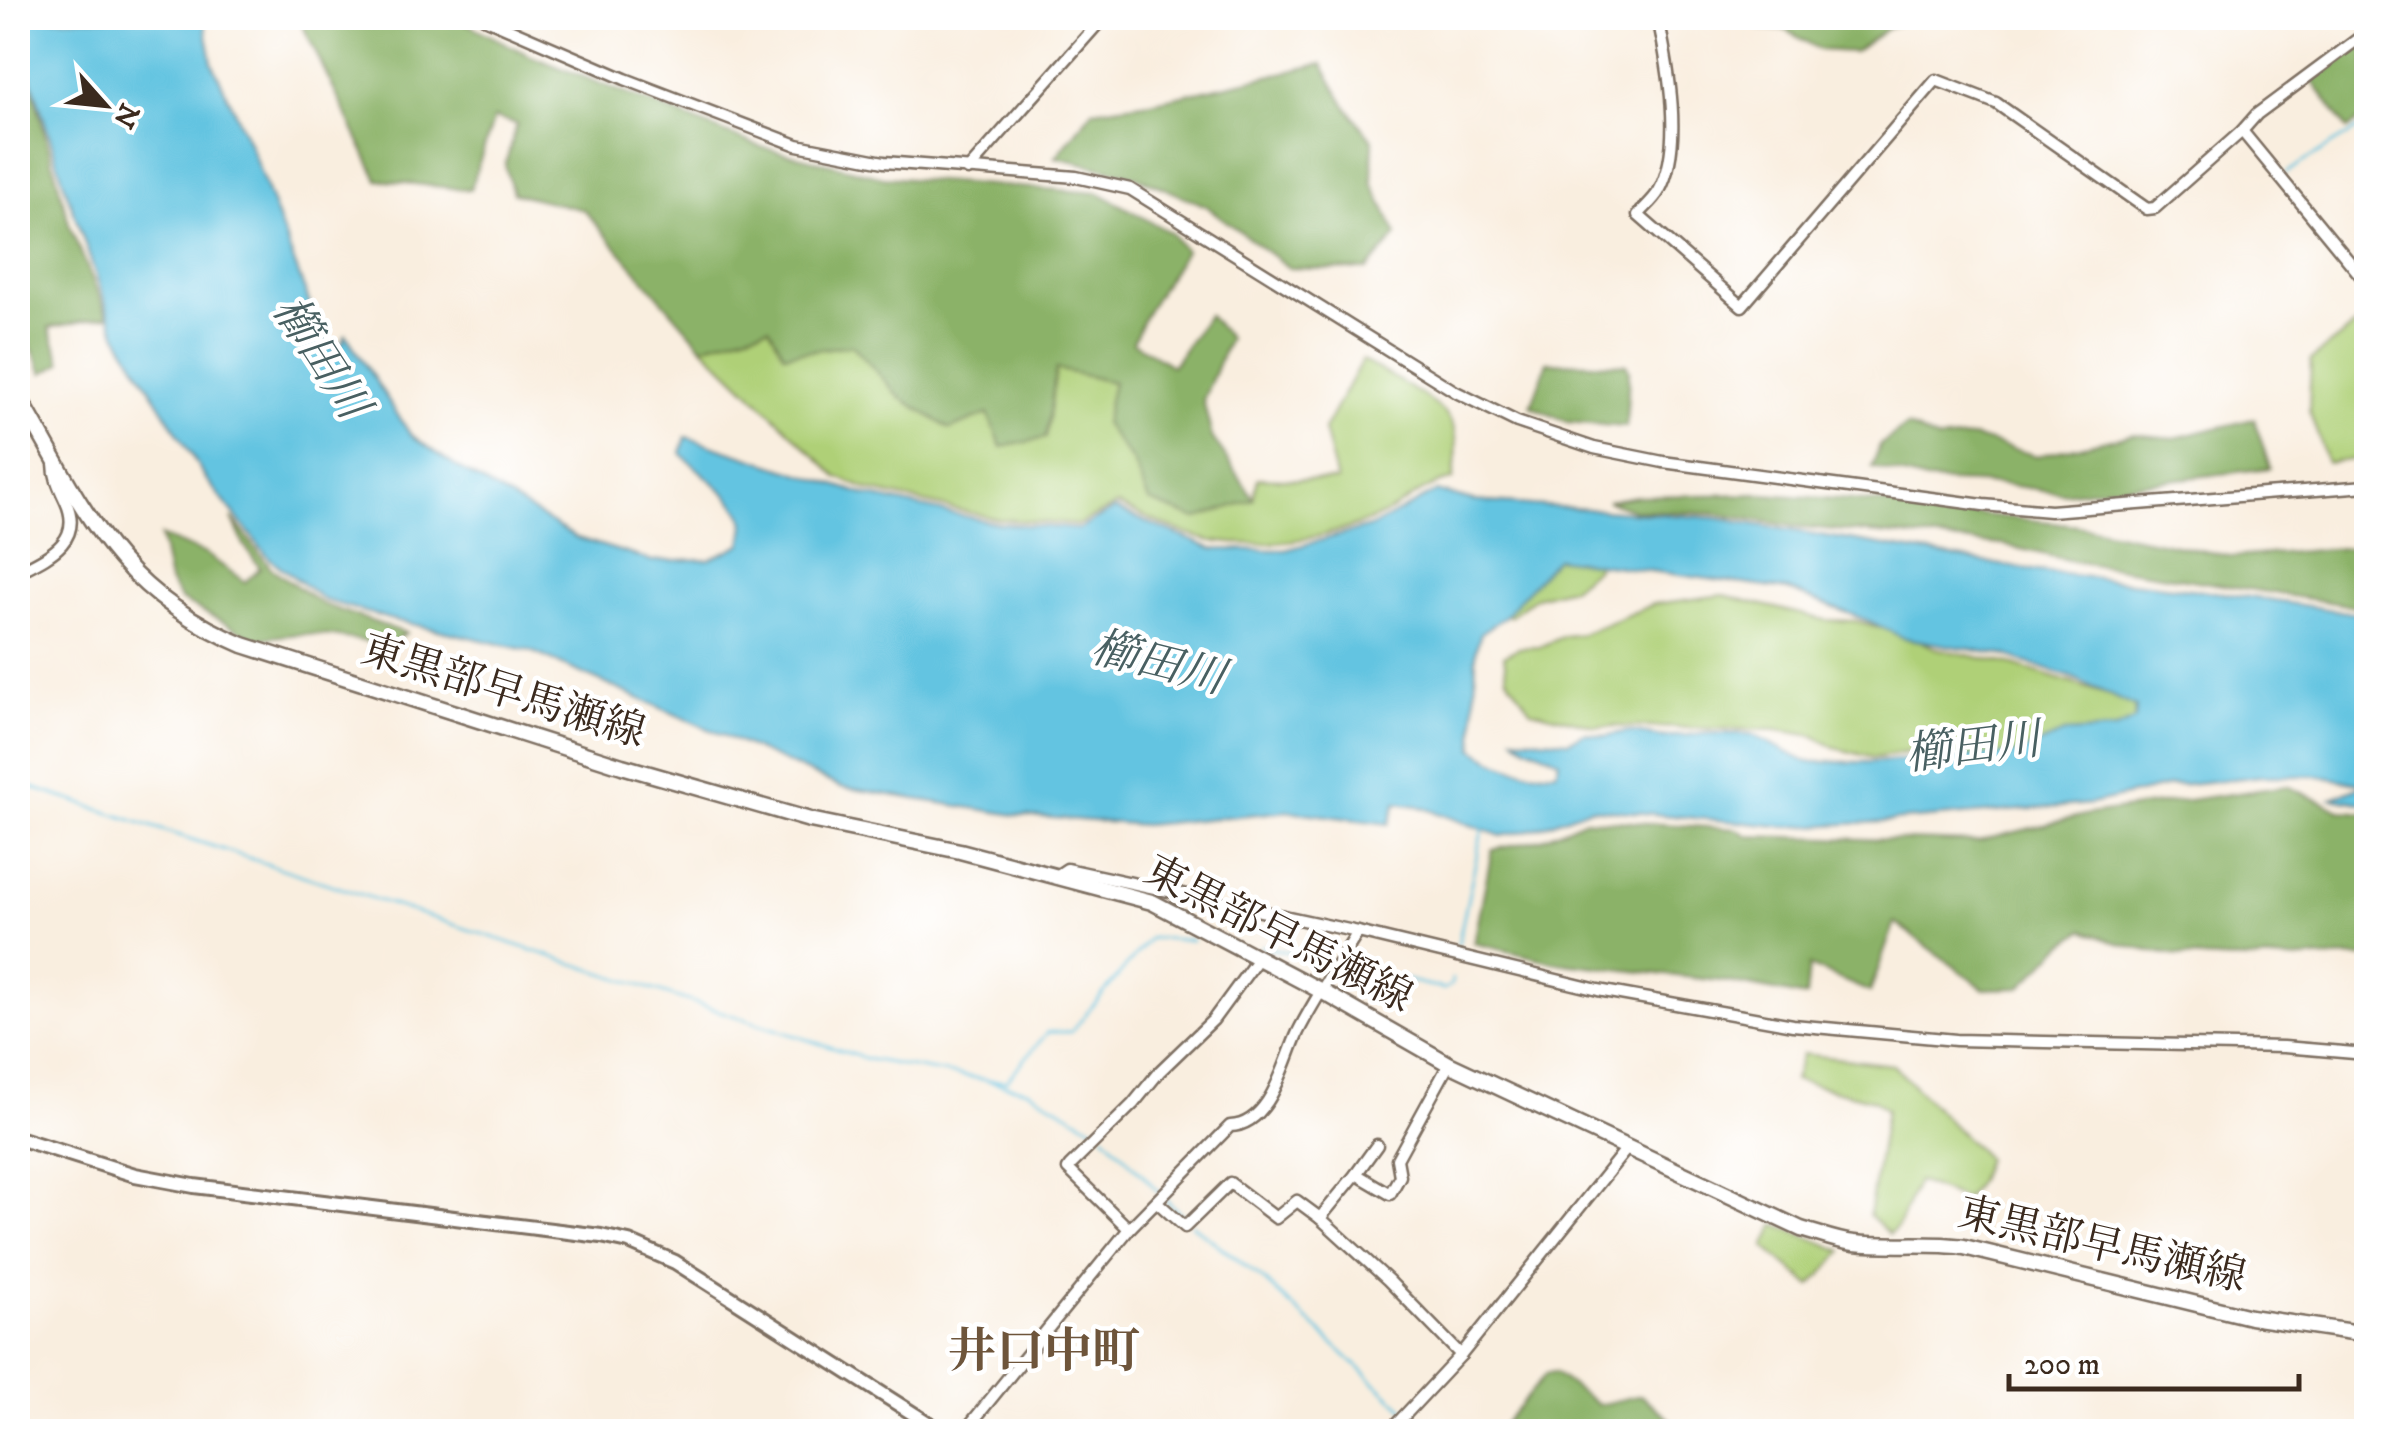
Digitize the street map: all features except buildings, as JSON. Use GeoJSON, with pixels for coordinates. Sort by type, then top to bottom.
{"type":"FeatureCollection","features":[{"type":"Feature","properties":{"kind":"main road","name":"東黒部早馬瀬線"},"geometry":{"type":"LineString","coordinates":[[18,396],[102,540],[124,566],[164,601],[228,639],[708,791],[810,820],[1058,875],[1152,902],[1257,960],[1325,988],[1449,1064],[1828,1238],[1850,1243],[1926,1242],[1964,1247],[2250,1317],[2366,1334]]}},
{"type":"Feature","properties":{"kind":"street"},"geometry":{"type":"LineString","coordinates":[[484,18],[777,138],[848,156],[1076,177],[1130,189],[1456,392],[1516,422],[1594,448],[1678,464],[2050,511],[2366,486]]}},
{"type":"Feature","properties":{"kind":"street"},"geometry":{"type":"LineString","coordinates":[[968,170],[1103,18]]}},
{"type":"Feature","properties":{"kind":"street"},"geometry":{"type":"LineString","coordinates":[[1658,18],[1670,82],[1670,139],[1661,186],[1638,215],[1742,306],[1936,80],[1996,103],[2148,209],[2156,208],[2257,114],[2366,33],[2355,18]]}},
{"type":"Feature","properties":{"kind":"street"},"geometry":{"type":"LineString","coordinates":[[2242,132],[2366,282]]}},
{"type":"Feature","properties":{"kind":"street"},"geometry":{"type":"LineString","coordinates":[[18,572],[59,550],[70,533],[70,512],[54,473],[54,457]]}},
{"type":"Feature","properties":{"kind":"street"},"geometry":{"type":"LineString","coordinates":[[1058,875],[1066,869],[1358,932],[1598,990],[1826,1029],[1956,1040],[2284,1047],[2366,1054]]}},
{"type":"Feature","properties":{"kind":"street"},"geometry":{"type":"LineString","coordinates":[[964,1432],[1129,1230],[1230,1126],[1243,1124],[1264,1104],[1282,1080],[1298,1033],[1358,932]]}},
{"type":"Feature","properties":{"kind":"street"},"geometry":{"type":"LineString","coordinates":[[1129,1230],[1068,1170],[1133,1104],[1158,1072],[1213,1020],[1257,960]]}},
{"type":"Feature","properties":{"kind":"street"},"geometry":{"type":"LineString","coordinates":[[1356,1174],[1390,1194],[1400,1176],[1397,1159],[1449,1064]]}},
{"type":"Feature","properties":{"kind":"street"},"geometry":{"type":"LineString","coordinates":[[18,1138],[135,1175],[194,1186],[628,1242],[675,1262],[710,1283],[942,1432]]}},
{"type":"Feature","properties":{"kind":"street"},"geometry":{"type":"LineString","coordinates":[[1320,1218],[1377,1145]]}},
{"type":"Feature","properties":{"kind":"street"},"geometry":{"type":"LineString","coordinates":[[1389,1432],[1461,1354],[1628,1147]]}},
{"type":"Feature","properties":{"kind":"street"},"geometry":{"type":"LineString","coordinates":[[1161,1198],[1184,1227],[1230,1184],[1276,1218],[1297,1201],[1388,1280],[1461,1354]]}},
{"type":"Feature","properties":{"kind":"green space"},"geometry":{"type":"Polygon","coordinates":[[[299,18],[456,18],[531,56],[761,147],[883,177],[1099,193],[1171,233],[1185,251],[1147,311],[1133,342],[1172,366],[1208,315],[1229,338],[1203,400],[1212,437],[1254,499],[1196,519],[1149,501],[1133,462],[1104,424],[1113,382],[1056,369],[1046,438],[1002,447],[988,414],[950,429],[900,397],[852,345],[784,354],[769,327],[702,346],[584,210],[513,193],[505,165],[517,124],[494,118],[470,190],[378,180],[299,18]]]}},
{"type":"Feature","properties":{"kind":"green space"},"geometry":{"type":"Polygon","coordinates":[[[1748,18],[1918,18],[1891,26],[1854,52],[1820,50],[1786,30],[1759,28],[1748,18]]]}},
{"type":"Feature","properties":{"kind":"green space"},"geometry":{"type":"Polygon","coordinates":[[[18,33],[70,227],[108,316],[49,328],[62,363],[43,373],[18,319],[26,310],[18,275],[18,33]]]}},
{"type":"Feature","properties":{"kind":"green space"},"geometry":{"type":"Polygon","coordinates":[[[2362,45],[2366,51],[2366,117],[2347,129],[2312,81],[2362,45]]]}},
{"type":"Feature","properties":{"kind":"green space"},"geometry":{"type":"Polygon","coordinates":[[[1322,64],[1346,106],[1373,141],[1372,182],[1397,235],[1367,270],[1289,268],[1206,206],[1135,176],[1056,157],[1093,110],[1151,102],[1322,64]]]}},
{"type":"Feature","properties":{"kind":"green space"},"geometry":{"type":"Polygon","coordinates":[[[2366,317],[2366,458],[2327,463],[2309,410],[2311,360],[2366,317]]]}},
{"type":"Feature","properties":{"kind":"green space"},"geometry":{"type":"Polygon","coordinates":[[[770,327],[784,354],[852,345],[900,397],[1056,369],[1114,382],[1105,424],[1133,462],[1149,500],[1253,499],[1258,478],[1337,481],[1324,430],[1362,360],[1421,394],[1449,418],[1456,440],[1453,480],[1433,486],[1360,524],[1321,536],[1258,544],[1207,540],[1117,505],[1077,525],[998,519],[868,490],[837,477],[702,346],[770,327]]]}},
{"type":"Feature","properties":{"kind":"green space"},"geometry":{"type":"Polygon","coordinates":[[[1547,362],[1626,364],[1626,427],[1567,422],[1531,406],[1547,362]]]}},
{"type":"Feature","properties":{"kind":"green space"},"geometry":{"type":"Polygon","coordinates":[[[2254,419],[2270,468],[2063,493],[2001,484],[1926,481],[1872,467],[1880,445],[1907,426],[1938,441],[1973,437],[2037,456],[2132,434],[2174,438],[2254,419]]]}},
{"type":"Feature","properties":{"kind":"green space"},"geometry":{"type":"Polygon","coordinates":[[[1763,494],[2077,525],[2234,557],[2366,546],[2366,608],[2072,561],[2004,545],[1792,526],[1717,514],[1633,510],[1607,501],[1637,496],[1763,494]]]}},
{"type":"Feature","properties":{"kind":"green space"},"geometry":{"type":"Polygon","coordinates":[[[232,518],[271,568],[322,604],[406,633],[386,646],[322,635],[257,640],[181,600],[169,582],[160,536],[206,554],[245,582],[260,568],[232,518]]]}},
{"type":"Feature","properties":{"kind":"green space"},"geometry":{"type":"Polygon","coordinates":[[[1508,552],[1597,559],[1596,568],[1571,588],[1536,597],[1510,616],[1485,612],[1508,552]]]}},
{"type":"Feature","properties":{"kind":"green space"},"geometry":{"type":"Polygon","coordinates":[[[1723,595],[1825,620],[1856,621],[1909,635],[1935,648],[2014,665],[2151,708],[2126,748],[1950,762],[1915,751],[1874,758],[1835,748],[1814,736],[1777,730],[1594,726],[1531,710],[1507,677],[1504,656],[1518,648],[1539,647],[1564,636],[1582,634],[1654,604],[1723,595]]]}},
{"type":"Feature","properties":{"kind":"green space"},"geometry":{"type":"Polygon","coordinates":[[[2287,786],[2342,811],[2366,813],[2366,957],[2187,957],[2117,943],[2084,930],[2061,946],[2020,988],[1984,989],[1895,922],[1870,992],[1809,966],[1806,997],[1729,982],[1554,962],[1474,943],[1492,850],[1541,839],[1586,819],[1737,829],[1748,836],[1975,842],[2089,814],[2287,786]]]}},
{"type":"Feature","properties":{"kind":"green space"},"geometry":{"type":"Polygon","coordinates":[[[1802,1054],[1893,1065],[1986,1158],[1978,1181],[1965,1199],[1917,1181],[1898,1227],[1889,1234],[1869,1215],[1886,1110],[1874,1100],[1794,1080],[1802,1054]]]}},
{"type":"Feature","properties":{"kind":"green space"},"geometry":{"type":"Polygon","coordinates":[[[1775,1224],[1843,1251],[1811,1286],[1765,1247],[1775,1224]]]}},
{"type":"Feature","properties":{"kind":"green space"},"geometry":{"type":"Polygon","coordinates":[[[1555,1373],[1598,1405],[1641,1395],[1683,1431],[1498,1431],[1546,1374],[1555,1373]]]}},
{"type":"Feature","properties":{"kind":"water","name":"櫛田川"},"geometry":{"type":"Polygon","coordinates":[[[20,18],[204,18],[212,62],[250,145],[320,331],[337,353],[346,335],[410,434],[455,466],[577,538],[652,561],[710,559],[742,544],[745,522],[740,512],[681,453],[686,437],[866,495],[997,523],[1078,529],[1115,509],[1213,549],[1285,550],[1373,526],[1437,491],[1473,501],[1717,518],[2038,571],[2223,593],[2366,615],[2366,804],[2332,798],[2365,784],[2317,776],[2261,776],[2169,786],[2091,804],[1790,827],[1590,808],[1538,828],[1501,836],[1418,806],[1396,803],[1389,824],[1289,811],[1144,825],[1015,815],[841,787],[531,651],[324,600],[269,558],[206,479],[116,333],[25,58],[20,18]],[[1556,558],[1503,618],[1481,633],[1476,649],[1474,749],[1513,768],[1545,772],[1556,771],[1559,761],[1514,737],[1568,741],[1585,733],[1605,736],[1628,731],[1664,737],[1751,734],[1807,762],[1871,762],[2015,754],[2064,733],[2114,730],[2135,720],[2136,707],[2073,678],[2003,655],[1904,638],[1788,590],[1556,558]]]}},
{"type":"Feature","properties":{"kind":"waterway"},"geometry":{"type":"LineString","coordinates":[[2286,173],[2366,124]]}},
{"type":"Feature","properties":{"kind":"waterway"},"geometry":{"type":"LineString","coordinates":[[18,783],[867,1059],[986,1080],[1006,1081],[1048,1032],[1071,1032],[1150,938],[1192,940]]}},
{"type":"Feature","properties":{"kind":"waterway"},"geometry":{"type":"LineString","coordinates":[[1458,944],[1483,826]]}},
{"type":"Feature","properties":{"kind":"waterway"},"geometry":{"type":"LineString","coordinates":[[1261,946],[1335,963]]}},
{"type":"Feature","properties":{"kind":"waterway"},"geometry":{"type":"LineString","coordinates":[[1342,965],[1444,989],[1452,979]]}},
{"type":"Feature","properties":{"kind":"waterway"},"geometry":{"type":"LineString","coordinates":[[988,1081],[1028,1090],[1098,1130]]}},
{"type":"Feature","properties":{"kind":"waterway"},"geometry":{"type":"LineString","coordinates":[[1104,1135],[1161,1194]]}},
{"type":"Feature","properties":{"kind":"waterway"},"geometry":{"type":"LineString","coordinates":[[1166,1200],[1186,1219]]}},
{"type":"Feature","properties":{"kind":"waterway"},"geometry":{"type":"LineString","coordinates":[[1191,1224],[1260,1277],[1404,1409]]}},
{"type":"Feature","properties":{"kind":"waterway"},"geometry":{"type":"LineString","coordinates":[[1409,1415],[1425,1432]]}},
{"type":"Feature","properties":{"kind":"district","name":"井口中町"},"geometry":{"type":"Point","coordinates":[1044,1353]}}]}
